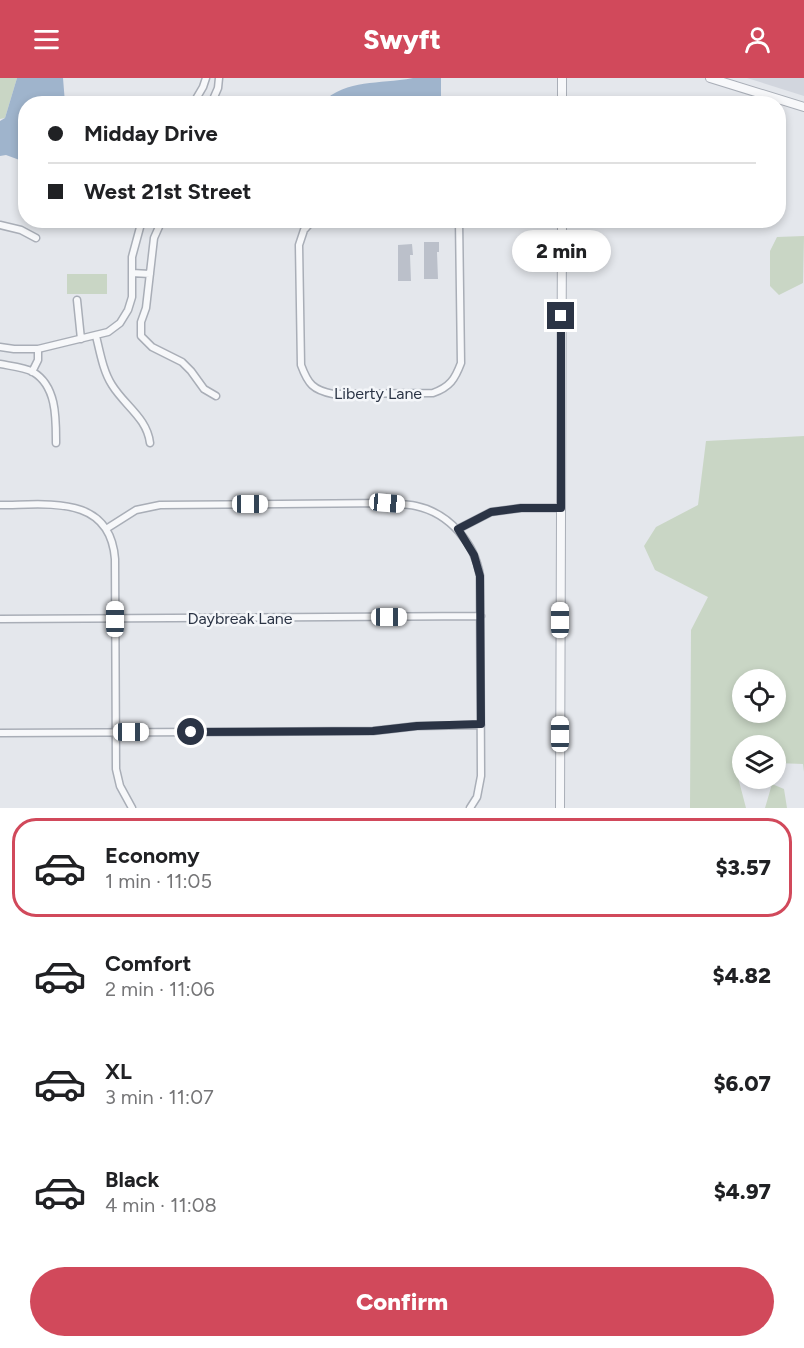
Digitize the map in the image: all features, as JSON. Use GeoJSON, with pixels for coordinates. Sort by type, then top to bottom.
{"type":"FeatureCollection","features":[{"type":"Feature","properties":{"kind":"street"},"geometry":{"type":"LineString","coordinates":[[197,96],[206,78]]}},
{"type":"Feature","properties":{"kind":"street"},"geometry":{"type":"LineString","coordinates":[[214,96],[219,78]]}},
{"type":"Feature","properties":{"kind":"street"},"geometry":{"type":"LineString","coordinates":[[562,78],[562,96]]}},
{"type":"Feature","properties":{"kind":"street"},"geometry":{"type":"LineString","coordinates":[[710,78],[768,96]]}},
{"type":"Feature","properties":{"kind":"street"},"geometry":{"type":"LineString","coordinates":[[786,101],[804,107]]}},
{"type":"Feature","properties":{"kind":"street"},"geometry":{"type":"LineString","coordinates":[[0,225],[21,230],[36,238]]}},
{"type":"Feature","properties":{"kind":"street"},"geometry":{"type":"LineString","coordinates":[[0,347],[38,349],[96,336],[108,332],[120,323],[128,310],[132,297],[132,257],[138,228]]}},
{"type":"Feature","properties":{"kind":"street"},"geometry":{"type":"LineString","coordinates":[[158,228],[154,238],[146,308],[141,322],[141,336],[152,347],[182,362],[204,389],[216,396]]}},
{"type":"Feature","properties":{"kind":"street","name":"Liberty Lane"},"geometry":{"type":"LineString","coordinates":[[306,228],[299,245],[301,366],[307,380],[320,392],[333,394],[433,393],[445,389],[454,381],[461,363],[459,228]]}},
{"type":"Feature","properties":{"kind":"street"},"geometry":{"type":"LineString","coordinates":[[560,808],[562,228]]}},
{"type":"Feature","properties":{"kind":"street"},"geometry":{"type":"LineString","coordinates":[[132,273],[150,274]]}},
{"type":"Feature","properties":{"kind":"street"},"geometry":{"type":"LineString","coordinates":[[77,300],[81,339]]}},
{"type":"Feature","properties":{"kind":"street"},"geometry":{"type":"LineString","coordinates":[[96,336],[110,382],[120,398],[142,419],[150,444]]}},
{"type":"Feature","properties":{"kind":"street"},"geometry":{"type":"LineString","coordinates":[[32,372],[38,360],[38,349]]}},
{"type":"Feature","properties":{"kind":"street"},"geometry":{"type":"LineString","coordinates":[[0,364],[32,372],[45,382],[56,414],[56,443]]}},
{"type":"Feature","properties":{"kind":"street"},"geometry":{"type":"LineString","coordinates":[[106,529],[136,510],[159,504],[387,503],[426,509],[458,529],[479,567],[481,776],[477,797],[470,808]]}},
{"type":"Feature","properties":{"kind":"street"},"geometry":{"type":"LineString","coordinates":[[0,505],[73,506],[90,513],[106,529],[114,549],[117,774],[126,799],[132,808]]}},
{"type":"Feature","properties":{"kind":"street"},"geometry":{"type":"LineString","coordinates":[[458,529],[491,512],[521,508],[561,508]]}},
{"type":"Feature","properties":{"kind":"street","name":"Daybreak Lane"},"geometry":{"type":"LineString","coordinates":[[0,619],[481,616]]}},
{"type":"Feature","properties":{"kind":"street"},"geometry":{"type":"LineString","coordinates":[[0,733],[373,731],[417,726],[481,724]]}},
{"type":"Feature","properties":{"kind":"shaded area"},"geometry":{"type":"Polygon","coordinates":[[[747,78],[804,78],[804,96],[747,78]]]}},
{"type":"Feature","properties":{"kind":"green space"},"geometry":{"type":"Polygon","coordinates":[[[0,78],[17,78],[5,118],[0,119],[0,78]]]}},
{"type":"Feature","properties":{"kind":"green space"},"geometry":{"type":"Polygon","coordinates":[[[804,236],[803,283],[779,295],[770,286],[770,251],[777,237],[804,236]]]}},
{"type":"Feature","properties":{"kind":"green space"},"geometry":{"type":"Polygon","coordinates":[[[67,274],[107,274],[107,294],[67,294],[67,274]]]}},
{"type":"Feature","properties":{"kind":"green space"},"geometry":{"type":"Polygon","coordinates":[[[804,436],[804,772],[803,764],[786,763],[786,735],[732,735],[732,789],[741,789],[746,808],[690,808],[691,630],[708,597],[655,570],[644,546],[656,527],[698,505],[706,441],[804,436]]]}},
{"type":"Feature","properties":{"kind":"green space"},"geometry":{"type":"Polygon","coordinates":[[[771,789],[784,789],[787,808],[765,808],[771,789]]]}},
{"type":"Feature","properties":{"kind":"water"},"geometry":{"type":"Polygon","coordinates":[[[17,78],[63,78],[64,96],[18,96],[18,159],[6,155],[0,156],[0,121],[5,118],[17,78]]]}},
{"type":"Feature","properties":{"kind":"water"},"geometry":{"type":"Polygon","coordinates":[[[441,78],[441,96],[331,96],[353,86],[441,78]]]}},
{"type":"Feature","properties":{"kind":"building"},"geometry":{"type":"Polygon","coordinates":[[[424,242],[439,242],[438,279],[424,279],[424,242]]]}},
{"type":"Feature","properties":{"kind":"building"},"geometry":{"type":"Polygon","coordinates":[[[412,244],[411,281],[398,281],[398,245],[412,244]]]}},
{"type":"Feature","properties":{"kind":"route"},"geometry":{"type":"LineString","coordinates":[[191,732],[373,731],[417,726],[481,724],[479,567],[458,529],[491,512],[521,508],[561,508],[561,316]]}}]}
